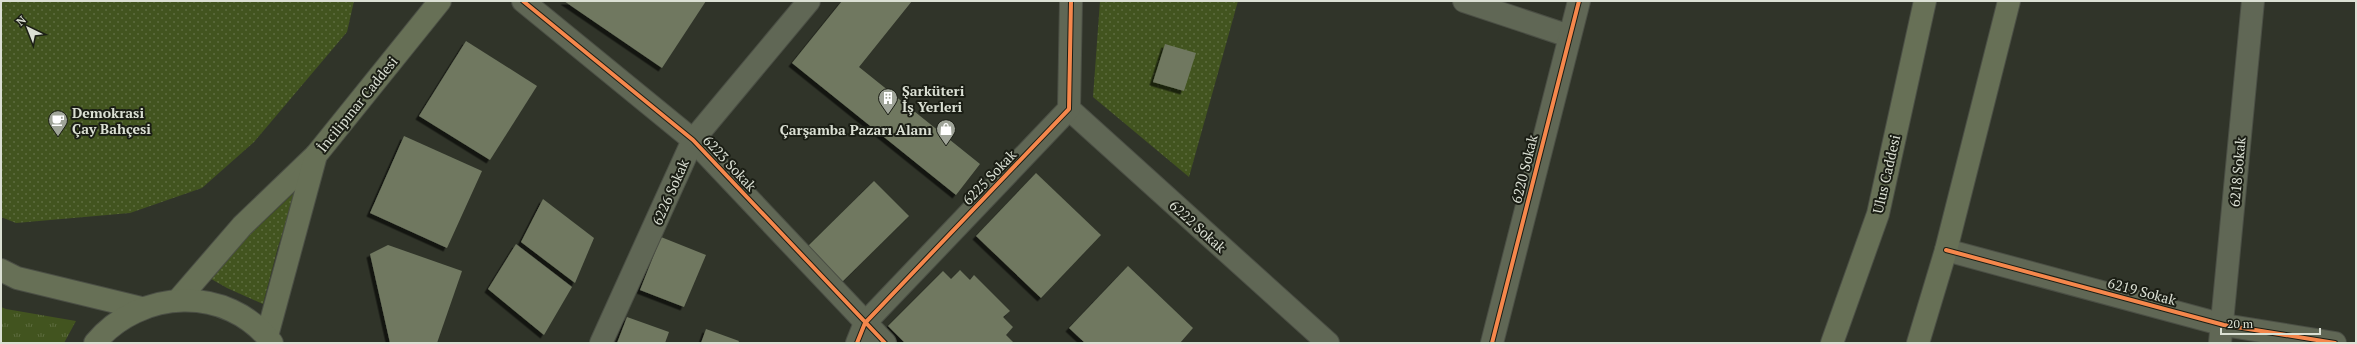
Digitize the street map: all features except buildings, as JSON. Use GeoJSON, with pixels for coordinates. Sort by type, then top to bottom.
{"type":"FeatureCollection","features":[{"type":"Feature","properties":{"kind":"main road","name":"İncilipınar Caddesi"},"geometry":{"type":"LineString","coordinates":[[269,340],[316,155],[440,1]]}},
{"type":"Feature","properties":{"kind":"main road","name":"Ulus Caddesi"},"geometry":{"type":"LineString","coordinates":[[1832,343],[1878,214],[1925,1]]}},
{"type":"Feature","properties":{"kind":"main road"},"geometry":{"type":"LineString","coordinates":[[1918,343],[1946,250],[2009,1]]}},
{"type":"Feature","properties":{"kind":"main road"},"geometry":{"type":"LineString","coordinates":[[178,300],[242,226],[316,155]]}},
{"type":"Feature","properties":{"kind":"main road"},"geometry":{"type":"LineString","coordinates":[[1,270],[17,278],[141,308]]}},
{"type":"Feature","properties":{"kind":"main road"},"geometry":{"type":"LineString","coordinates":[[94,343],[107,328],[141,308],[159,302],[178,300],[211,303],[241,316],[269,340]]}},
{"type":"Feature","properties":{"kind":"street","name":"6223 Sokak"},"geometry":{"type":"LineString","coordinates":[[524,1],[693,140],[861,333],[885,343]]}},
{"type":"Feature","properties":{"kind":"street","name":"6226 Sokak"},"geometry":{"type":"LineString","coordinates":[[602,343],[693,140],[809,1]]}},
{"type":"Feature","properties":{"kind":"street"},"geometry":{"type":"LineString","coordinates":[[1069,109],[1070,1]]}},
{"type":"Feature","properties":{"kind":"street"},"geometry":{"type":"LineString","coordinates":[[1464,1],[1569,36]]}},
{"type":"Feature","properties":{"kind":"street","name":"6220 Sokak"},"geometry":{"type":"LineString","coordinates":[[1492,343],[1579,1]]}},
{"type":"Feature","properties":{"kind":"street","name":"6218 Sokak"},"geometry":{"type":"LineString","coordinates":[[2222,334],[2253,1]]}},
{"type":"Feature","properties":{"kind":"street","name":"6225 Sokak"},"geometry":{"type":"LineString","coordinates":[[861,333],[1069,109]]}},
{"type":"Feature","properties":{"kind":"street","name":"6222 Sokak"},"geometry":{"type":"LineString","coordinates":[[1069,109],[1328,343]]}},
{"type":"Feature","properties":{"kind":"street","name":"6219 Sokak"},"geometry":{"type":"LineString","coordinates":[[1946,250],[2222,334],[2335,343]]}},
{"type":"Feature","properties":{"kind":"green space"},"geometry":{"type":"Polygon","coordinates":[[[1,1],[354,1],[347,32],[254,142],[202,188],[130,213],[16,223],[1,217],[1,1]]]}},
{"type":"Feature","properties":{"kind":"green space"},"geometry":{"type":"Polygon","coordinates":[[[1100,1],[1238,1],[1189,177],[1093,97],[1100,1]]]}},
{"type":"Feature","properties":{"kind":"green space"},"geometry":{"type":"Polygon","coordinates":[[[297,190],[278,247],[263,304],[227,288],[206,276],[297,190]]]}},
{"type":"Feature","properties":{"kind":"green space"},"geometry":{"type":"Polygon","coordinates":[[[1,307],[76,321],[64,343],[1,343],[1,307]]]}},
{"type":"Feature","properties":{"kind":"cycle path"},"geometry":{"type":"LineString","coordinates":[[523,1],[693,140],[885,343]]}},
{"type":"Feature","properties":{"kind":"cycle path"},"geometry":{"type":"LineString","coordinates":[[857,343],[865,323],[1069,109],[1071,1]]}},
{"type":"Feature","properties":{"kind":"cycle path"},"geometry":{"type":"LineString","coordinates":[[1492,343],[1579,1]]}},
{"type":"Feature","properties":{"kind":"cycle path"},"geometry":{"type":"LineString","coordinates":[[1946,250],[2224,325],[2335,343]]}},
{"type":"Feature","properties":{"kind":"place","name":"Şarküteri İş Yerleri"},"geometry":{"type":"Point","coordinates":[888,115]}},
{"type":"Feature","properties":{"kind":"place","name":"Demokrasi Çay Bahçesi"},"geometry":{"type":"Point","coordinates":[58,137]}},
{"type":"Feature","properties":{"kind":"place","name":"Çarşamba Pazarı Alanı"},"geometry":{"type":"Point","coordinates":[946,146]}}]}
